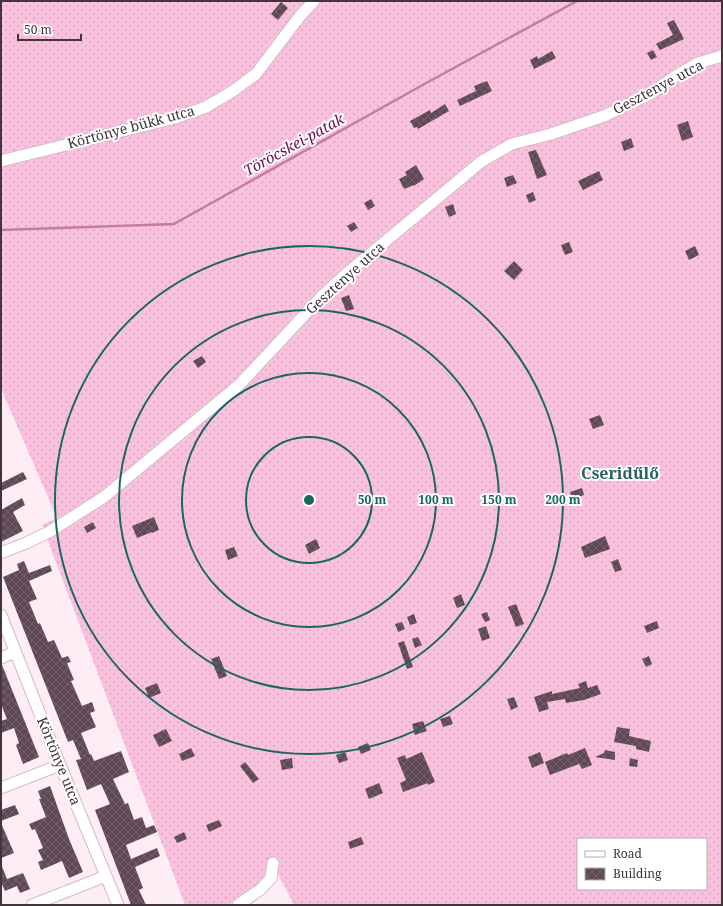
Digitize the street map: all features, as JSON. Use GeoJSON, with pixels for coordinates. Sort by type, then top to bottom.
{"type":"FeatureCollection","features":[{"type":"Feature","properties":{"kind":"street","name":"Körtönye bükk utca"},"geometry":{"type":"LineString","coordinates":[[1,161],[174,118],[206,107],[233,91],[256,74],[300,16],[314,1]]}},
{"type":"Feature","properties":{"kind":"street","name":"Gesztenye utca"},"geometry":{"type":"LineString","coordinates":[[1,553],[49,532],[104,497],[240,384],[334,284],[482,161],[512,144],[551,134],[604,116],[650,94],[698,62],[722,56]]}},
{"type":"Feature","properties":{"kind":"street","name":"Körtönye utca"},"geometry":{"type":"LineString","coordinates":[[1,615],[60,765],[118,905]]}},
{"type":"Feature","properties":{"kind":"street"},"geometry":{"type":"LineString","coordinates":[[1,658],[15,652]]}},
{"type":"Feature","properties":{"kind":"street"},"geometry":{"type":"LineString","coordinates":[[1,788],[60,765]]}},
{"type":"Feature","properties":{"kind":"street"},"geometry":{"type":"LineString","coordinates":[[238,905],[261,889],[271,878],[273,863]]}},
{"type":"Feature","properties":{"kind":"street"},"geometry":{"type":"LineString","coordinates":[[32,905],[106,876]]}},
{"type":"Feature","properties":{"kind":"shaded area"},"geometry":{"type":"Polygon","coordinates":[[[1,1],[722,1],[722,905],[294,905],[277,872],[228,905],[185,905],[42,525],[57,518],[2,391],[1,1]]]}},
{"type":"Feature","properties":{"kind":"building"},"geometry":{"type":"Polygon","coordinates":[[[281,2],[288,8],[278,20],[271,14],[281,2]]]}},
{"type":"Feature","properties":{"kind":"building"},"geometry":{"type":"Polygon","coordinates":[[[674,20],[684,39],[660,50],[656,44],[673,35],[667,23],[674,20]]]}},
{"type":"Feature","properties":{"kind":"building"},"geometry":{"type":"Polygon","coordinates":[[[653,50],[657,57],[651,60],[647,53],[653,50]]]}},
{"type":"Feature","properties":{"kind":"building"},"geometry":{"type":"Polygon","coordinates":[[[552,51],[556,58],[534,69],[530,60],[537,56],[538,59],[552,51]]]}},
{"type":"Feature","properties":{"kind":"building"},"geometry":{"type":"Polygon","coordinates":[[[487,81],[492,91],[460,106],[457,100],[476,91],[474,86],[487,81]]]}},
{"type":"Feature","properties":{"kind":"building"},"geometry":{"type":"Polygon","coordinates":[[[445,104],[449,111],[418,129],[417,127],[414,128],[410,121],[430,110],[431,113],[445,104]]]}},
{"type":"Feature","properties":{"kind":"building"},"geometry":{"type":"Polygon","coordinates":[[[688,121],[693,137],[682,141],[677,125],[688,121]]]}},
{"type":"Feature","properties":{"kind":"building"},"geometry":{"type":"Polygon","coordinates":[[[631,138],[634,147],[624,151],[621,142],[631,138]]]}},
{"type":"Feature","properties":{"kind":"building"},"geometry":{"type":"Polygon","coordinates":[[[536,150],[547,175],[537,179],[528,152],[536,150]]]}},
{"type":"Feature","properties":{"kind":"building"},"geometry":{"type":"Polygon","coordinates":[[[416,165],[424,179],[414,186],[404,189],[399,179],[407,175],[405,172],[416,165]]]}},
{"type":"Feature","properties":{"kind":"building"},"geometry":{"type":"Polygon","coordinates":[[[599,171],[603,180],[583,190],[578,181],[599,171]]]}},
{"type":"Feature","properties":{"kind":"building"},"geometry":{"type":"Polygon","coordinates":[[[513,175],[517,183],[507,187],[504,178],[513,175]]]}},
{"type":"Feature","properties":{"kind":"building"},"geometry":{"type":"Polygon","coordinates":[[[533,192],[536,200],[529,203],[526,195],[533,192]]]}},
{"type":"Feature","properties":{"kind":"building"},"geometry":{"type":"Polygon","coordinates":[[[371,199],[375,206],[368,210],[364,203],[371,199]]]}},
{"type":"Feature","properties":{"kind":"building"},"geometry":{"type":"Polygon","coordinates":[[[453,204],[456,214],[449,217],[445,207],[453,204]]]}},
{"type":"Feature","properties":{"kind":"building"},"geometry":{"type":"Polygon","coordinates":[[[354,222],[358,228],[351,232],[347,226],[354,222]]]}},
{"type":"Feature","properties":{"kind":"building"},"geometry":{"type":"Polygon","coordinates":[[[569,242],[573,252],[565,255],[561,245],[569,242]]]}},
{"type":"Feature","properties":{"kind":"building"},"geometry":{"type":"Polygon","coordinates":[[[695,246],[699,255],[689,260],[685,251],[695,246]]]}},
{"type":"Feature","properties":{"kind":"building"},"geometry":{"type":"Polygon","coordinates":[[[514,261],[523,270],[514,280],[504,271],[514,261]]]}},
{"type":"Feature","properties":{"kind":"building"},"geometry":{"type":"Polygon","coordinates":[[[349,295],[354,309],[346,311],[341,298],[349,295]]]}},
{"type":"Feature","properties":{"kind":"building"},"geometry":{"type":"Polygon","coordinates":[[[202,356],[206,362],[198,368],[193,361],[202,356]]]}},
{"type":"Feature","properties":{"kind":"building"},"geometry":{"type":"Polygon","coordinates":[[[600,415],[604,425],[593,429],[589,419],[600,415]]]}},
{"type":"Feature","properties":{"kind":"building"},"geometry":{"type":"Polygon","coordinates":[[[23,472],[27,479],[1,491],[1,483],[23,472]]]}},
{"type":"Feature","properties":{"kind":"building"},"geometry":{"type":"Polygon","coordinates":[[[582,488],[584,495],[572,499],[570,492],[582,488]]]}},
{"type":"Feature","properties":{"kind":"building"},"geometry":{"type":"Polygon","coordinates":[[[22,498],[25,505],[13,512],[23,531],[1,542],[1,510],[22,498]]]}},
{"type":"Feature","properties":{"kind":"building"},"geometry":{"type":"Polygon","coordinates":[[[154,517],[159,530],[137,538],[132,526],[154,517]]]}},
{"type":"Feature","properties":{"kind":"building"},"geometry":{"type":"Polygon","coordinates":[[[93,522],[96,528],[87,533],[84,527],[93,522]]]}},
{"type":"Feature","properties":{"kind":"building"},"geometry":{"type":"Polygon","coordinates":[[[605,536],[610,549],[585,558],[581,547],[605,536]]]}},
{"type":"Feature","properties":{"kind":"building"},"geometry":{"type":"Polygon","coordinates":[[[316,539],[320,548],[309,554],[305,545],[316,539]]]}},
{"type":"Feature","properties":{"kind":"building"},"geometry":{"type":"Polygon","coordinates":[[[234,547],[238,556],[228,560],[225,550],[234,547]]]}},
{"type":"Feature","properties":{"kind":"building"},"geometry":{"type":"Polygon","coordinates":[[[618,559],[622,570],[615,572],[611,562],[618,559]]]}},
{"type":"Feature","properties":{"kind":"building"},"geometry":{"type":"Polygon","coordinates":[[[24,561],[29,573],[50,565],[52,571],[29,581],[37,599],[29,602],[38,624],[40,623],[48,642],[54,640],[62,658],[68,656],[71,662],[67,663],[74,680],[71,681],[82,706],[92,702],[95,711],[90,713],[96,727],[81,733],[90,755],[91,754],[94,761],[121,751],[129,772],[113,779],[125,804],[128,803],[134,820],[142,817],[146,828],[154,825],[157,832],[126,845],[131,859],[157,848],[160,856],[135,867],[143,888],[139,890],[146,905],[131,905],[95,810],[110,804],[101,784],[87,790],[76,760],[81,759],[73,740],[68,742],[3,577],[19,570],[17,564],[24,561]]]}},
{"type":"Feature","properties":{"kind":"building"},"geometry":{"type":"Polygon","coordinates":[[[461,594],[465,605],[457,608],[453,598],[461,594]]]}},
{"type":"Feature","properties":{"kind":"building"},"geometry":{"type":"Polygon","coordinates":[[[516,604],[524,624],[516,627],[508,607],[516,604]]]}},
{"type":"Feature","properties":{"kind":"building"},"geometry":{"type":"Polygon","coordinates":[[[487,612],[490,620],[485,622],[481,614],[487,612]]]}},
{"type":"Feature","properties":{"kind":"building"},"geometry":{"type":"Polygon","coordinates":[[[414,614],[417,623],[410,625],[407,617],[414,614]]]}},
{"type":"Feature","properties":{"kind":"building"},"geometry":{"type":"Polygon","coordinates":[[[657,621],[659,628],[647,633],[644,626],[657,621]]]}},
{"type":"Feature","properties":{"kind":"building"},"geometry":{"type":"Polygon","coordinates":[[[402,622],[405,629],[398,632],[395,624],[402,622]]]}},
{"type":"Feature","properties":{"kind":"building"},"geometry":{"type":"Polygon","coordinates":[[[486,626],[490,638],[482,641],[478,629],[486,626]]]}},
{"type":"Feature","properties":{"kind":"building"},"geometry":{"type":"Polygon","coordinates":[[[418,637],[422,645],[415,648],[412,639],[418,637]]]}},
{"type":"Feature","properties":{"kind":"building"},"geometry":{"type":"Polygon","coordinates":[[[404,641],[413,667],[407,669],[398,643],[404,641]]]}},
{"type":"Feature","properties":{"kind":"building"},"geometry":{"type":"Polygon","coordinates":[[[219,656],[227,676],[219,679],[211,659],[219,656]]]}},
{"type":"Feature","properties":{"kind":"building"},"geometry":{"type":"Polygon","coordinates":[[[649,656],[652,664],[646,667],[642,659],[649,656]]]}},
{"type":"Feature","properties":{"kind":"building"},"geometry":{"type":"Polygon","coordinates":[[[1,665],[39,757],[23,764],[16,745],[19,743],[14,728],[1,733],[1,721],[7,719],[1,704],[1,665]]]}},
{"type":"Feature","properties":{"kind":"building"},"geometry":{"type":"Polygon","coordinates":[[[586,681],[588,688],[597,685],[601,694],[584,700],[566,703],[565,699],[547,702],[549,709],[539,712],[534,697],[552,691],[552,694],[580,688],[578,684],[586,681]]]}},
{"type":"Feature","properties":{"kind":"building"},"geometry":{"type":"Polygon","coordinates":[[[157,683],[161,693],[149,698],[145,688],[157,683]]]}},
{"type":"Feature","properties":{"kind":"building"},"geometry":{"type":"Polygon","coordinates":[[[514,697],[518,707],[511,710],[507,699],[514,697]]]}},
{"type":"Feature","properties":{"kind":"building"},"geometry":{"type":"Polygon","coordinates":[[[450,716],[453,724],[443,727],[440,719],[450,716]]]}},
{"type":"Feature","properties":{"kind":"building"},"geometry":{"type":"Polygon","coordinates":[[[423,721],[427,731],[415,735],[412,724],[423,721]]]}},
{"type":"Feature","properties":{"kind":"building"},"geometry":{"type":"Polygon","coordinates":[[[617,727],[630,729],[629,736],[651,741],[649,752],[636,749],[636,746],[614,742],[617,727]]]}},
{"type":"Feature","properties":{"kind":"building"},"geometry":{"type":"Polygon","coordinates":[[[166,729],[172,741],[159,747],[153,735],[166,729]]]}},
{"type":"Feature","properties":{"kind":"building"},"geometry":{"type":"Polygon","coordinates":[[[368,743],[371,750],[361,754],[358,747],[368,743]]]}},
{"type":"Feature","properties":{"kind":"building"},"geometry":{"type":"Polygon","coordinates":[[[191,748],[195,756],[182,761],[179,754],[191,748]]]}},
{"type":"Feature","properties":{"kind":"building"},"geometry":{"type":"Polygon","coordinates":[[[585,748],[592,765],[582,769],[579,764],[550,775],[545,762],[567,753],[568,755],[585,748]]]}},
{"type":"Feature","properties":{"kind":"building"},"geometry":{"type":"Polygon","coordinates":[[[605,750],[615,752],[615,760],[595,757],[604,753],[605,750]]]}},
{"type":"Feature","properties":{"kind":"building"},"geometry":{"type":"Polygon","coordinates":[[[345,752],[348,760],[339,763],[336,755],[345,752]]]}},
{"type":"Feature","properties":{"kind":"building"},"geometry":{"type":"Polygon","coordinates":[[[422,752],[435,782],[403,792],[400,783],[406,780],[397,758],[405,755],[406,759],[422,752]]]}},
{"type":"Feature","properties":{"kind":"building"},"geometry":{"type":"Polygon","coordinates":[[[540,752],[544,763],[532,768],[528,757],[540,752]]]}},
{"type":"Feature","properties":{"kind":"building"},"geometry":{"type":"Polygon","coordinates":[[[292,758],[293,768],[282,770],[280,760],[292,758]]]}},
{"type":"Feature","properties":{"kind":"building"},"geometry":{"type":"Polygon","coordinates":[[[630,758],[638,760],[637,767],[629,766],[630,758]]]}},
{"type":"Feature","properties":{"kind":"building"},"geometry":{"type":"Polygon","coordinates":[[[245,762],[259,779],[253,783],[240,766],[245,762]]]}},
{"type":"Feature","properties":{"kind":"building"},"geometry":{"type":"Polygon","coordinates":[[[379,783],[383,793],[369,799],[365,789],[379,783]]]}},
{"type":"Feature","properties":{"kind":"building"},"geometry":{"type":"Polygon","coordinates":[[[50,786],[69,839],[83,872],[69,878],[62,861],[41,870],[38,862],[43,860],[38,850],[43,848],[35,829],[32,830],[29,824],[46,817],[39,799],[41,799],[38,791],[50,786]]]}},
{"type":"Feature","properties":{"kind":"building"},"geometry":{"type":"Polygon","coordinates":[[[15,805],[19,814],[1,821],[1,810],[15,805]]]}},
{"type":"Feature","properties":{"kind":"building"},"geometry":{"type":"Polygon","coordinates":[[[219,820],[222,826],[209,832],[206,825],[219,820]]]}},
{"type":"Feature","properties":{"kind":"building"},"geometry":{"type":"Polygon","coordinates":[[[1,823],[14,853],[1,858],[1,823]]]}},
{"type":"Feature","properties":{"kind":"building"},"geometry":{"type":"Polygon","coordinates":[[[184,832],[187,839],[177,843],[174,837],[184,832]]]}},
{"type":"Feature","properties":{"kind":"building"},"geometry":{"type":"Polygon","coordinates":[[[361,837],[364,844],[350,849],[348,842],[361,837]]]}},
{"type":"Feature","properties":{"kind":"building"},"geometry":{"type":"Polygon","coordinates":[[[1,864],[7,879],[23,873],[30,889],[20,893],[17,886],[5,891],[1,882],[1,864]]]}},
{"type":"Feature","properties":{"kind":"waterway","name":"Töröcskei-patak"},"geometry":{"type":"LineString","coordinates":[[1,230],[174,224],[428,82],[577,1]]}},
{"type":"Feature","properties":{"kind":"district","name":"Cseridűlő"},"geometry":{"type":"Point","coordinates":[620,473]}}]}
